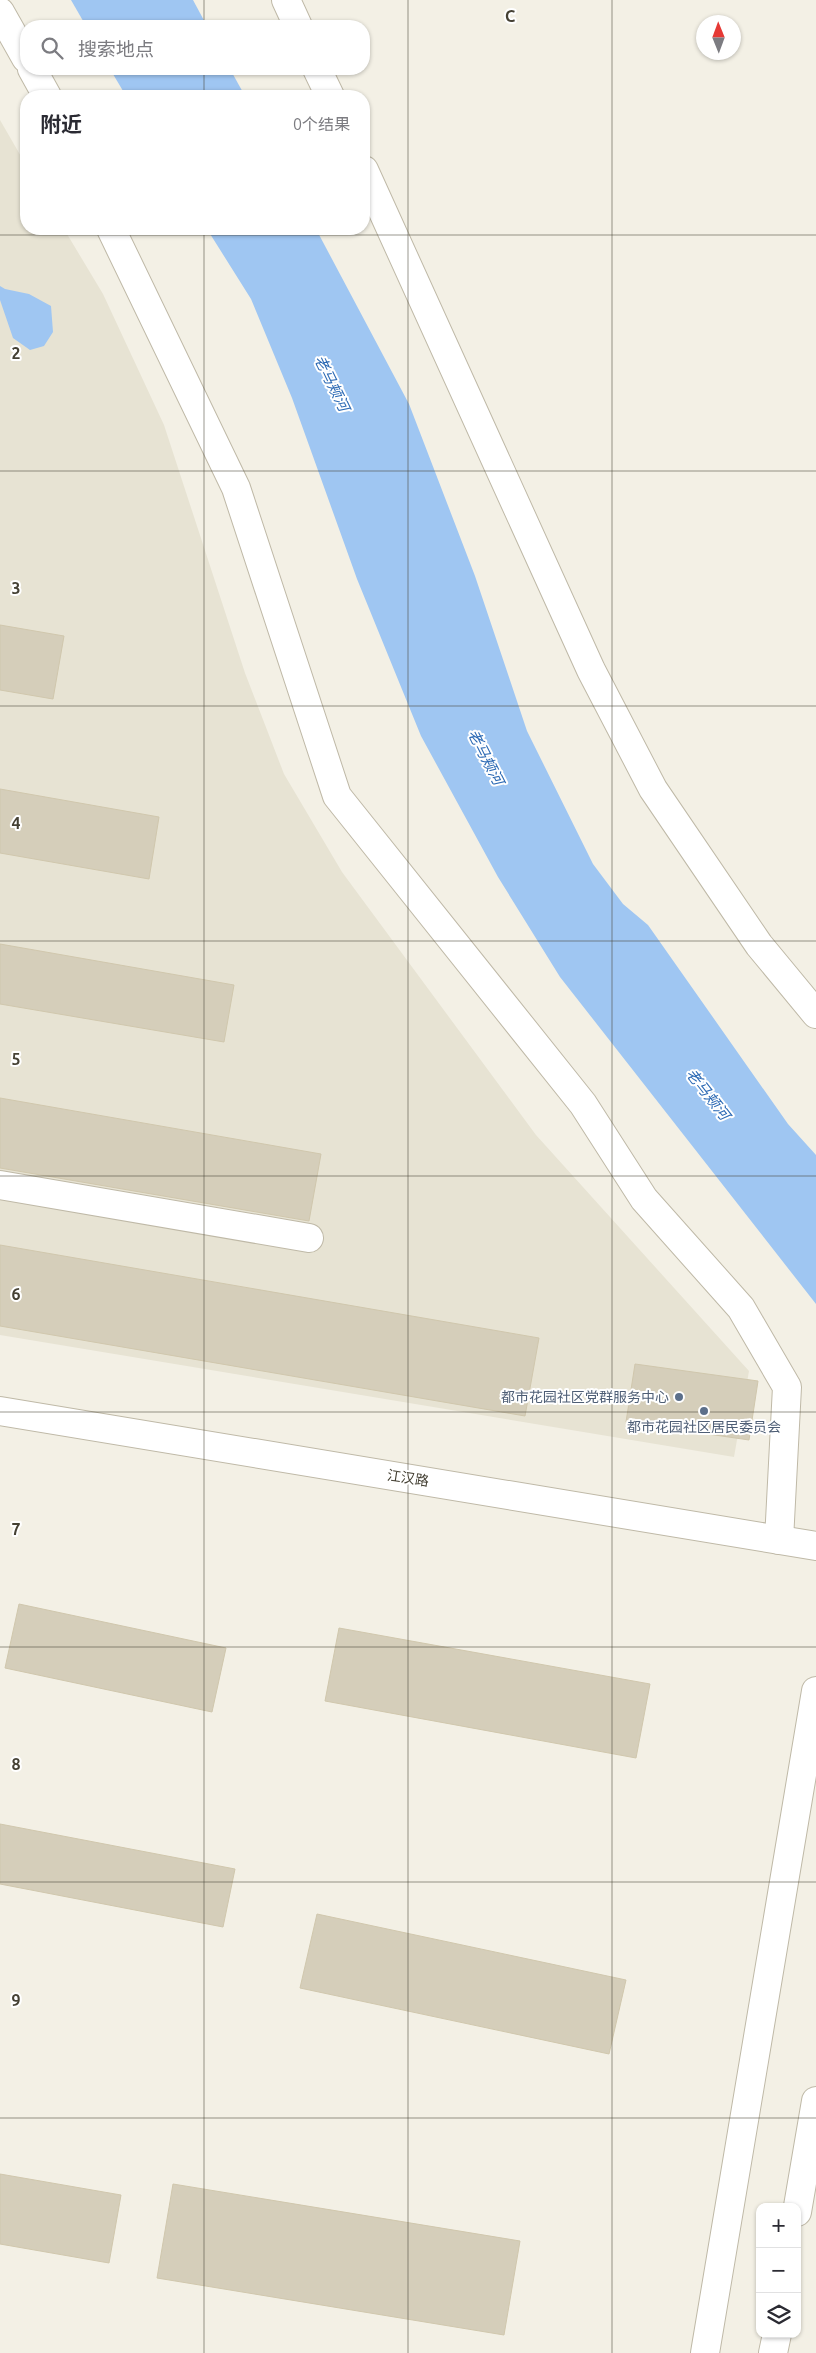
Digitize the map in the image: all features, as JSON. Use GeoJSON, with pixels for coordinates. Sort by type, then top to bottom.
{"type":"FeatureCollection","features":[{"type":"Feature","properties":{"kind":"street"},"geometry":{"type":"LineString","coordinates":[[286,0],[295,20]]}},
{"type":"Feature","properties":{"kind":"street"},"geometry":{"type":"LineString","coordinates":[[0,12],[20,47]]}},
{"type":"Feature","properties":{"kind":"street"},"geometry":{"type":"LineString","coordinates":[[35,75],[44,90]]}},
{"type":"Feature","properties":{"kind":"street"},"geometry":{"type":"LineString","coordinates":[[320,75],[327,90]]}},
{"type":"Feature","properties":{"kind":"street"},"geometry":{"type":"LineString","coordinates":[[370,183],[591,670],[653,789],[759,945],[816,1014]]}},
{"type":"Feature","properties":{"kind":"street"},"geometry":{"type":"LineString","coordinates":[[114,235],[236,488],[337,796],[583,1104],[644,1199],[741,1308],[787,1387],[779,1540]]}},
{"type":"Feature","properties":{"kind":"street"},"geometry":{"type":"LineString","coordinates":[[0,1185],[309,1238]]}},
{"type":"Feature","properties":{"kind":"street","name":"江汉路"},"geometry":{"type":"LineString","coordinates":[[0,1411],[816,1546]]}},
{"type":"Feature","properties":{"kind":"street"},"geometry":{"type":"LineString","coordinates":[[705,2353],[816,1691]]}},
{"type":"Feature","properties":{"kind":"street"},"geometry":{"type":"LineString","coordinates":[[799,2203],[816,2101]]}},
{"type":"Feature","properties":{"kind":"street"},"geometry":{"type":"LineString","coordinates":[[773,2353],[776,2338]]}},
{"type":"Feature","properties":{"kind":"shaded area"},"geometry":{"type":"Polygon","coordinates":[[[0,120],[20,155],[20,235],[68,235],[103,294],[164,425],[245,673],[284,774],[342,872],[536,1135],[749,1371],[734,1457],[0,1335],[0,120]]]}},
{"type":"Feature","properties":{"kind":"water"},"geometry":{"type":"Polygon","coordinates":[[[71,0],[193,0],[204,20],[83,20],[71,0]]]}},
{"type":"Feature","properties":{"kind":"water"},"geometry":{"type":"Polygon","coordinates":[[[114,75],[233,75],[242,90],[122,90],[114,75]]]}},
{"type":"Feature","properties":{"kind":"water","name":"老马颊河"},"geometry":{"type":"Polygon","coordinates":[[[211,235],[319,235],[409,404],[475,576],[527,731],[593,864],[623,904],[648,925],[788,1124],[816,1155],[816,1304],[560,977],[498,877],[421,736],[357,579],[292,398],[251,299],[211,235]]]}},
{"type":"Feature","properties":{"kind":"water"},"geometry":{"type":"Polygon","coordinates":[[[0,286],[5,289],[29,294],[51,306],[53,332],[44,346],[30,350],[13,338],[0,300],[0,286]]]}},
{"type":"Feature","properties":{"kind":"building"},"geometry":{"type":"Polygon","coordinates":[[[0,625],[64,636],[53,699],[0,690],[0,625]]]}},
{"type":"Feature","properties":{"kind":"building"},"geometry":{"type":"Polygon","coordinates":[[[0,789],[159,817],[149,879],[0,853],[0,789]]]}},
{"type":"Feature","properties":{"kind":"building"},"geometry":{"type":"Polygon","coordinates":[[[0,944],[234,985],[224,1042],[0,1004],[0,944]]]}},
{"type":"Feature","properties":{"kind":"building"},"geometry":{"type":"Polygon","coordinates":[[[0,1098],[321,1154],[309,1221],[0,1168],[0,1098]]]}},
{"type":"Feature","properties":{"kind":"building"},"geometry":{"type":"Polygon","coordinates":[[[0,1245],[539,1338],[525,1416],[0,1326],[0,1245]]]}},
{"type":"Feature","properties":{"kind":"building"},"geometry":{"type":"Polygon","coordinates":[[[635,1364],[758,1381],[749,1440],[626,1422],[635,1364]]]}},
{"type":"Feature","properties":{"kind":"building"},"geometry":{"type":"Polygon","coordinates":[[[19,1604],[226,1648],[212,1712],[5,1668],[19,1604]]]}},
{"type":"Feature","properties":{"kind":"building"},"geometry":{"type":"Polygon","coordinates":[[[339,1628],[650,1684],[636,1758],[325,1701],[339,1628]]]}},
{"type":"Feature","properties":{"kind":"building"},"geometry":{"type":"Polygon","coordinates":[[[0,1824],[235,1869],[223,1927],[0,1884],[0,1824]]]}},
{"type":"Feature","properties":{"kind":"building"},"geometry":{"type":"Polygon","coordinates":[[[317,1914],[626,1980],[609,2054],[300,1988],[317,1914]]]}},
{"type":"Feature","properties":{"kind":"building"},"geometry":{"type":"Polygon","coordinates":[[[0,2174],[121,2195],[109,2263],[0,2244],[0,2174]]]}},
{"type":"Feature","properties":{"kind":"building"},"geometry":{"type":"Polygon","coordinates":[[[173,2184],[520,2241],[504,2335],[157,2278],[173,2184]]]}},
{"type":"Feature","properties":{"kind":"place","name":"都市花园社区党群服务中心"},"geometry":{"type":"Point","coordinates":[679,1397]}},
{"type":"Feature","properties":{"kind":"place","name":"都市花园社区居民委员会"},"geometry":{"type":"Point","coordinates":[704,1411]}}]}
